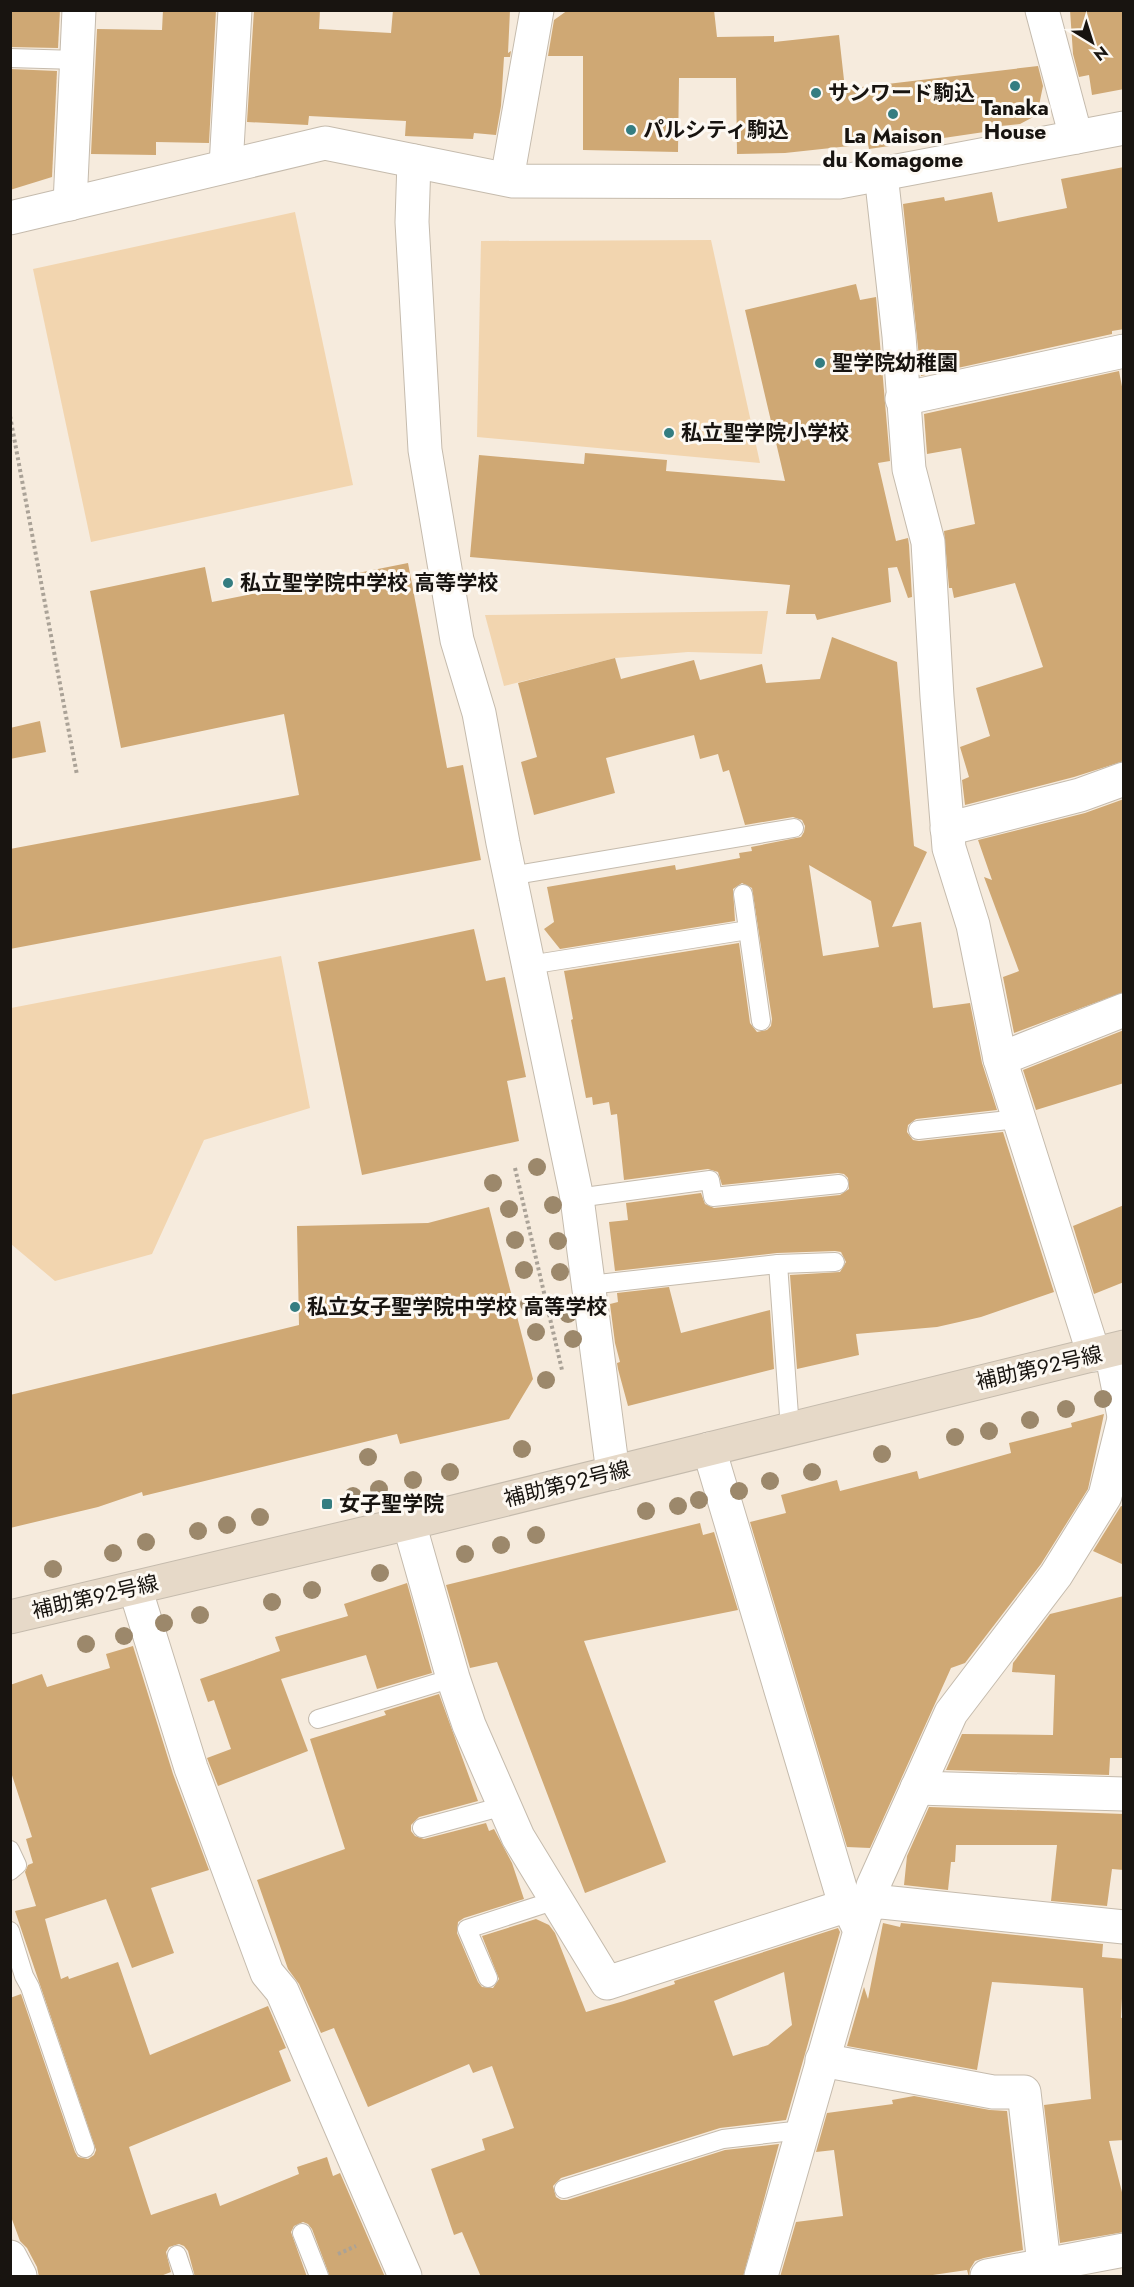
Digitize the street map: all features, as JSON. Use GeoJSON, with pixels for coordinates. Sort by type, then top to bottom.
{"type":"FeatureCollection","features":[{"type":"Feature","properties":{"kind":"street"},"geometry":{"type":"LineString","coordinates":[[70,204],[79,10]]}},
{"type":"Feature","properties":{"kind":"street"},"geometry":{"type":"LineString","coordinates":[[226,166],[236,10]]}},
{"type":"Feature","properties":{"kind":"street"},"geometry":{"type":"LineString","coordinates":[[507,179],[537,10]]}},
{"type":"Feature","properties":{"kind":"street"},"geometry":{"type":"LineString","coordinates":[[1042,10],[1076,137]]}},
{"type":"Feature","properties":{"kind":"street"},"geometry":{"type":"LineString","coordinates":[[10,218],[325,142],[507,179],[839,182],[1124,128]]}},
{"type":"Feature","properties":{"kind":"street"},"geometry":{"type":"LineString","coordinates":[[414,160],[412,222],[425,450],[457,640],[479,713],[510,876],[577,1198],[613,1473]]}},
{"type":"Feature","properties":{"kind":"street"},"geometry":{"type":"LineString","coordinates":[[761,2277],[822,2060],[859,1913],[951,1713],[1056,1575],[1105,1496],[1124,1418],[1110,1351],[1018,1119],[1000,1059],[973,925],[949,848],[928,543],[909,469],[899,336],[881,174]]}},
{"type":"Feature","properties":{"kind":"street"},"geometry":{"type":"LineString","coordinates":[[902,399],[1124,351]]}},
{"type":"Feature","properties":{"kind":"street"},"geometry":{"type":"LineString","coordinates":[[947,829],[1080,795],[1124,779]]}},
{"type":"Feature","properties":{"kind":"street"},"geometry":{"type":"LineString","coordinates":[[1000,1059],[1124,1010]]}},
{"type":"Feature","properties":{"kind":"street","name":"補助第92号線"},"geometry":{"type":"LineString","coordinates":[[10,1617],[410,1523],[1110,1351]]}},
{"type":"Feature","properties":{"kind":"street"},"geometry":{"type":"LineString","coordinates":[[709,1449],[841,1891],[859,1913]]}},
{"type":"Feature","properties":{"kind":"street"},"geometry":{"type":"LineString","coordinates":[[410,1523],[453,1678],[469,1725],[518,1837],[606,1983],[859,1913],[882,1902],[1124,1927]]}},
{"type":"Feature","properties":{"kind":"street"},"geometry":{"type":"LineString","coordinates":[[135,1588],[191,1768],[267,1973],[282,1991],[405,2277]]}},
{"type":"Feature","properties":{"kind":"street"},"geometry":{"type":"LineString","coordinates":[[917,1788],[1124,1794]]}},
{"type":"Feature","properties":{"kind":"street"},"geometry":{"type":"LineString","coordinates":[[822,2060],[993,2092],[1024,2092],[1044,2270]]}},
{"type":"Feature","properties":{"kind":"street"},"geometry":{"type":"LineString","coordinates":[[987,2277],[1044,2270],[1124,2250]]}},
{"type":"Feature","properties":{"kind":"street"},"geometry":{"type":"LineString","coordinates":[[10,2257],[20,2277]]}},
{"type":"Feature","properties":{"kind":"lane"},"geometry":{"type":"LineString","coordinates":[[10,58],[77,60]]}},
{"type":"Feature","properties":{"kind":"lane"},"geometry":{"type":"LineString","coordinates":[[510,876],[794,828]]}},
{"type":"Feature","properties":{"kind":"lane"},"geometry":{"type":"LineString","coordinates":[[743,894],[762,1021]]}},
{"type":"Feature","properties":{"kind":"lane"},"geometry":{"type":"LineString","coordinates":[[529,965],[748,930]]}},
{"type":"Feature","properties":{"kind":"lane"},"geometry":{"type":"LineString","coordinates":[[918,1130],[1018,1119]]}},
{"type":"Feature","properties":{"kind":"lane"},"geometry":{"type":"LineString","coordinates":[[577,1198],[710,1180],[713,1197],[839,1184]]}},
{"type":"Feature","properties":{"kind":"lane"},"geometry":{"type":"LineString","coordinates":[[590,1285],[778,1264],[835,1262]]}},
{"type":"Feature","properties":{"kind":"lane"},"geometry":{"type":"LineString","coordinates":[[778,1264],[790,1429]]}},
{"type":"Feature","properties":{"kind":"lane"},"geometry":{"type":"LineString","coordinates":[[318,1719],[453,1678]]}},
{"type":"Feature","properties":{"kind":"lane"},"geometry":{"type":"LineString","coordinates":[[422,1828],[504,1806]]}},
{"type":"Feature","properties":{"kind":"lane"},"geometry":{"type":"LineString","coordinates":[[10,1850],[17,1865],[10,1871]]}},
{"type":"Feature","properties":{"kind":"lane"},"geometry":{"type":"LineString","coordinates":[[488,1978],[467,1929],[556,1900]]}},
{"type":"Feature","properties":{"kind":"lane"},"geometry":{"type":"LineString","coordinates":[[10,1931],[85,2148]]}},
{"type":"Feature","properties":{"kind":"lane"},"geometry":{"type":"LineString","coordinates":[[564,2189],[723,2139],[802,2130]]}},
{"type":"Feature","properties":{"kind":"lane"},"geometry":{"type":"LineString","coordinates":[[302,2233],[317,2270]]}},
{"type":"Feature","properties":{"kind":"lane"},"geometry":{"type":"LineString","coordinates":[[177,2255],[184,2277]]}},
{"type":"Feature","properties":{"kind":"path"},"geometry":{"type":"LineString","coordinates":[[10,416],[77,775]]}},
{"type":"Feature","properties":{"kind":"path"},"geometry":{"type":"LineString","coordinates":[[515,1168],[562,1370]]}},
{"type":"Feature","properties":{"kind":"path"},"geometry":{"type":"LineString","coordinates":[[317,2270],[387,2232]]}},
{"type":"Feature","properties":{"kind":"shaded area"},"geometry":{"type":"Polygon","coordinates":[[[295,212],[353,485],[91,542],[33,269],[295,212]]]}},
{"type":"Feature","properties":{"kind":"shaded area"},"geometry":{"type":"Polygon","coordinates":[[[711,240],[760,463],[477,437],[481,241],[711,240]]]}},
{"type":"Feature","properties":{"kind":"shaded area"},"geometry":{"type":"Polygon","coordinates":[[[768,611],[762,654],[688,652],[615,658],[504,686],[485,615],[768,611]]]}},
{"type":"Feature","properties":{"kind":"shaded area"},"geometry":{"type":"Polygon","coordinates":[[[281,956],[310,1108],[204,1140],[152,1254],[55,1281],[11,1244],[11,1008],[281,956]]]}},
{"type":"Feature","properties":{"kind":"building"},"geometry":{"type":"Polygon","coordinates":[[[60,10],[58,48],[10,47],[10,11],[60,10]]]}},
{"type":"Feature","properties":{"kind":"building"},"geometry":{"type":"Polygon","coordinates":[[[163,10],[216,10],[209,143],[156,142],[156,155],[91,154],[97,29],[162,30],[163,10]]]}},
{"type":"Feature","properties":{"kind":"building"},"geometry":{"type":"Polygon","coordinates":[[[254,10],[320,10],[319,29],[391,33],[393,10],[510,10],[508,53],[511,51],[510,57],[504,57],[501,106],[496,135],[474,133],[473,139],[405,136],[406,121],[309,116],[308,125],[247,122],[254,10]]]}},
{"type":"Feature","properties":{"kind":"building"},"geometry":{"type":"Polygon","coordinates":[[[568,10],[714,10],[717,37],[774,36],[774,42],[839,35],[845,89],[1038,66],[1043,86],[1037,115],[1020,124],[991,127],[991,131],[869,149],[868,144],[785,153],[737,154],[736,78],[679,78],[678,152],[583,150],[583,56],[548,56],[554,20],[568,10]]]}},
{"type":"Feature","properties":{"kind":"building"},"geometry":{"type":"Polygon","coordinates":[[[1070,10],[1124,10],[1124,89],[1092,95],[1089,75],[1079,77],[1073,54],[1070,10]]]}},
{"type":"Feature","properties":{"kind":"building"},"geometry":{"type":"Polygon","coordinates":[[[10,69],[57,71],[52,177],[10,190],[10,69]]]}},
{"type":"Feature","properties":{"kind":"building"},"geometry":{"type":"Polygon","coordinates":[[[1124,167],[1124,329],[1112,331],[1112,334],[921,376],[903,204],[944,197],[945,201],[992,192],[998,222],[1067,208],[1061,179],[1124,167]]]}},
{"type":"Feature","properties":{"kind":"building"},"geometry":{"type":"Polygon","coordinates":[[[856,284],[860,300],[876,297],[890,461],[878,463],[896,541],[908,538],[912,597],[908,598],[897,567],[888,568],[891,602],[817,620],[815,614],[786,614],[790,585],[470,557],[479,455],[584,464],[585,453],[667,460],[666,471],[785,481],[745,310],[856,284]]]}},
{"type":"Feature","properties":{"kind":"building"},"geometry":{"type":"Polygon","coordinates":[[[1119,371],[1124,397],[1124,761],[1074,777],[965,805],[962,780],[969,777],[960,747],[990,736],[976,688],[1043,667],[1015,583],[954,598],[952,588],[949,588],[944,531],[975,524],[961,448],[927,454],[924,414],[1119,371]]]}},
{"type":"Feature","properties":{"kind":"building"},"geometry":{"type":"Polygon","coordinates":[[[408,563],[447,768],[463,765],[481,860],[10,949],[10,849],[299,795],[284,714],[121,748],[90,591],[205,567],[212,602],[408,563]]]}},
{"type":"Feature","properties":{"kind":"building"},"geometry":{"type":"Polygon","coordinates":[[[832,637],[897,662],[914,846],[927,852],[892,927],[921,922],[933,1008],[970,1003],[982,1063],[997,1110],[916,1119],[908,1125],[907,1132],[913,1140],[919,1141],[1003,1132],[1054,1292],[981,1317],[937,1327],[856,1334],[859,1355],[797,1369],[790,1275],[840,1272],[846,1262],[841,1252],[777,1253],[615,1271],[609,1222],[628,1220],[626,1203],[701,1193],[705,1204],[714,1208],[840,1195],[849,1189],[848,1178],[838,1173],[722,1185],[718,1172],[708,1169],[624,1180],[617,1114],[611,1115],[609,1102],[593,1105],[592,1097],[586,1098],[564,971],[739,943],[750,1023],[757,1032],[767,1030],[771,1026],[772,1019],[752,888],[742,883],[733,889],[735,921],[560,949],[544,929],[554,922],[547,887],[675,865],[676,870],[740,858],[739,853],[752,851],[751,847],[801,837],[805,826],[802,820],[793,817],[745,825],[729,770],[723,772],[718,754],[700,759],[694,735],[606,758],[615,793],[534,815],[521,762],[537,757],[518,683],[615,658],[621,679],[694,660],[700,680],[762,664],[766,683],[820,679],[832,637]],[[809,865],[823,956],[879,947],[871,901],[809,865]]]}},
{"type":"Feature","properties":{"kind":"building"},"geometry":{"type":"Polygon","coordinates":[[[40,721],[46,752],[10,759],[10,728],[40,721]]]}},
{"type":"Feature","properties":{"kind":"building"},"geometry":{"type":"Polygon","coordinates":[[[1124,799],[1124,992],[1014,1033],[1003,977],[1019,971],[984,877],[992,880],[978,840],[1085,813],[1124,799]]]}},
{"type":"Feature","properties":{"kind":"building"},"geometry":{"type":"Polygon","coordinates":[[[474,929],[486,981],[505,977],[526,1077],[507,1081],[519,1141],[362,1175],[318,962],[474,929]]]}},
{"type":"Feature","properties":{"kind":"building"},"geometry":{"type":"Polygon","coordinates":[[[1124,1030],[1124,1083],[1036,1110],[1023,1070],[1124,1030]]]}},
{"type":"Feature","properties":{"kind":"building"},"geometry":{"type":"Polygon","coordinates":[[[1124,1205],[1124,1282],[1094,1294],[1073,1226],[1124,1205]]]}},
{"type":"Feature","properties":{"kind":"building"},"geometry":{"type":"Polygon","coordinates":[[[489,1207],[533,1379],[509,1419],[400,1444],[397,1434],[143,1496],[142,1492],[98,1507],[10,1528],[10,1395],[299,1325],[297,1226],[428,1223],[489,1207]]]}},
{"type":"Feature","properties":{"kind":"building"},"geometry":{"type":"Polygon","coordinates":[[[669,1287],[681,1333],[770,1310],[774,1369],[628,1406],[618,1369],[617,1363],[620,1362],[610,1304],[618,1302],[617,1293],[669,1287]]]}},
{"type":"Feature","properties":{"kind":"building"},"geometry":{"type":"Polygon","coordinates":[[[1104,1414],[1088,1489],[1041,1564],[965,1663],[951,1668],[870,1848],[847,1847],[750,1522],[786,1513],[781,1495],[837,1480],[840,1491],[917,1471],[919,1479],[1011,1453],[1009,1443],[1072,1427],[1071,1423],[1104,1414]]]}},
{"type":"Feature","properties":{"kind":"building"},"geometry":{"type":"Polygon","coordinates":[[[1121,1506],[1124,1507],[1124,1565],[1093,1551],[1121,1506]]]}},
{"type":"Feature","properties":{"kind":"building"},"geometry":{"type":"Polygon","coordinates":[[[700,1523],[703,1535],[714,1532],[738,1610],[584,1641],[666,1862],[585,1893],[497,1662],[470,1668],[446,1585],[700,1523]]]}},
{"type":"Feature","properties":{"kind":"building"},"geometry":{"type":"Polygon","coordinates":[[[407,1583],[432,1673],[377,1689],[366,1655],[281,1679],[308,1751],[218,1786],[207,1758],[231,1749],[214,1700],[208,1702],[200,1679],[280,1651],[275,1637],[348,1616],[344,1604],[407,1583]]]}},
{"type":"Feature","properties":{"kind":"building"},"geometry":{"type":"Polygon","coordinates":[[[1124,1596],[1124,1758],[1110,1758],[1109,1775],[946,1770],[962,1734],[1053,1735],[1055,1675],[1012,1672],[1013,1663],[1050,1614],[1124,1596]]]}},
{"type":"Feature","properties":{"kind":"building"},"geometry":{"type":"Polygon","coordinates":[[[133,1646],[173,1774],[209,1870],[151,1888],[174,1953],[132,1968],[106,1899],[45,1919],[61,1979],[68,1976],[69,1979],[118,1962],[150,2055],[268,2006],[286,2048],[279,2051],[291,2081],[129,2147],[151,2215],[216,2193],[220,2206],[299,2174],[297,2167],[327,2157],[333,2176],[340,2173],[385,2277],[330,2277],[312,2229],[303,2222],[294,2226],[291,2232],[307,2277],[195,2277],[188,2251],[179,2244],[169,2247],[166,2252],[171,2272],[158,2277],[39,2277],[37,2267],[27,2248],[20,2241],[10,2214],[10,1998],[21,1994],[75,2152],[78,2157],[88,2159],[94,2155],[96,2150],[15,1911],[36,1906],[25,1872],[28,1865],[33,1863],[26,1839],[32,1837],[10,1769],[10,1685],[42,1674],[47,1687],[110,1668],[106,1654],[133,1646]]]}},
{"type":"Feature","properties":{"kind":"building"},"geometry":{"type":"Polygon","coordinates":[[[439,1694],[478,1801],[419,1817],[411,1825],[411,1831],[415,1836],[424,1839],[486,1823],[489,1831],[494,1829],[512,1863],[524,1899],[464,1918],[458,1922],[457,1933],[482,1987],[493,1988],[499,1979],[482,1936],[536,1919],[549,1925],[555,1933],[586,2012],[838,1928],[840,1932],[786,2120],[720,2128],[561,2178],[553,2186],[556,2197],[567,2200],[725,2150],[779,2144],[743,2277],[481,2277],[462,2232],[454,2235],[431,2169],[485,2150],[482,2139],[514,2128],[492,2066],[473,2073],[469,2064],[368,2107],[334,2028],[321,2033],[299,1984],[288,1969],[257,1880],[345,1849],[310,1739],[386,1715],[384,1711],[439,1694]],[[784,1972],[714,2001],[733,2056],[768,2045],[792,2025],[784,1972]]]}},
{"type":"Feature","properties":{"kind":"building"},"geometry":{"type":"Polygon","coordinates":[[[929,1807],[1124,1814],[1124,1870],[1112,1869],[1107,1906],[1051,1901],[1057,1845],[956,1845],[955,1862],[951,1862],[948,1890],[904,1885],[907,1856],[929,1807]]]}},
{"type":"Feature","properties":{"kind":"building"},"geometry":{"type":"Polygon","coordinates":[[[883,1923],[900,1927],[901,1923],[1103,1944],[1102,1957],[1124,1959],[1121,2018],[1124,2017],[1124,2140],[1109,2141],[1124,2200],[1124,2232],[1060,2243],[1044,2105],[1091,2099],[1083,1988],[992,1982],[977,2070],[847,2046],[864,1987],[868,1999],[883,1923]]]}},
{"type":"Feature","properties":{"kind":"building"},"geometry":{"type":"Polygon","coordinates":[[[914,2096],[1007,2111],[1023,2250],[975,2261],[970,2269],[969,2277],[967,2270],[919,2277],[780,2277],[796,2222],[843,2216],[834,2150],[816,2152],[827,2113],[893,2104],[892,2100],[914,2096]]]}},
{"type":"Feature","properties":{"kind":"place","name":"Tanaka House"},"geometry":{"type":"Point","coordinates":[1015,86]}},
{"type":"Feature","properties":{"kind":"place","name":"サンワード駒込"},"geometry":{"type":"Point","coordinates":[816,93]}},
{"type":"Feature","properties":{"kind":"place","name":"La Maison du Komagome"},"geometry":{"type":"Point","coordinates":[893,114]}},
{"type":"Feature","properties":{"kind":"place","name":"パルシティ駒込"},"geometry":{"type":"Point","coordinates":[631,130]}},
{"type":"Feature","properties":{"kind":"place","name":"聖学院幼稚園"},"geometry":{"type":"Point","coordinates":[820,363]}},
{"type":"Feature","properties":{"kind":"place","name":"私立聖学院小学校"},"geometry":{"type":"Point","coordinates":[669,433]}},
{"type":"Feature","properties":{"kind":"place","name":"私立聖学院中学校 高等学校"},"geometry":{"type":"Point","coordinates":[228,583]}},
{"type":"Feature","properties":{"kind":"place","name":"私立女子聖学院中学校 高等学校"},"geometry":{"type":"Point","coordinates":[295,1307]}},
{"type":"Feature","properties":{"kind":"place","name":"女子聖学院"},"geometry":{"type":"Point","coordinates":[327,1504]}}]}
